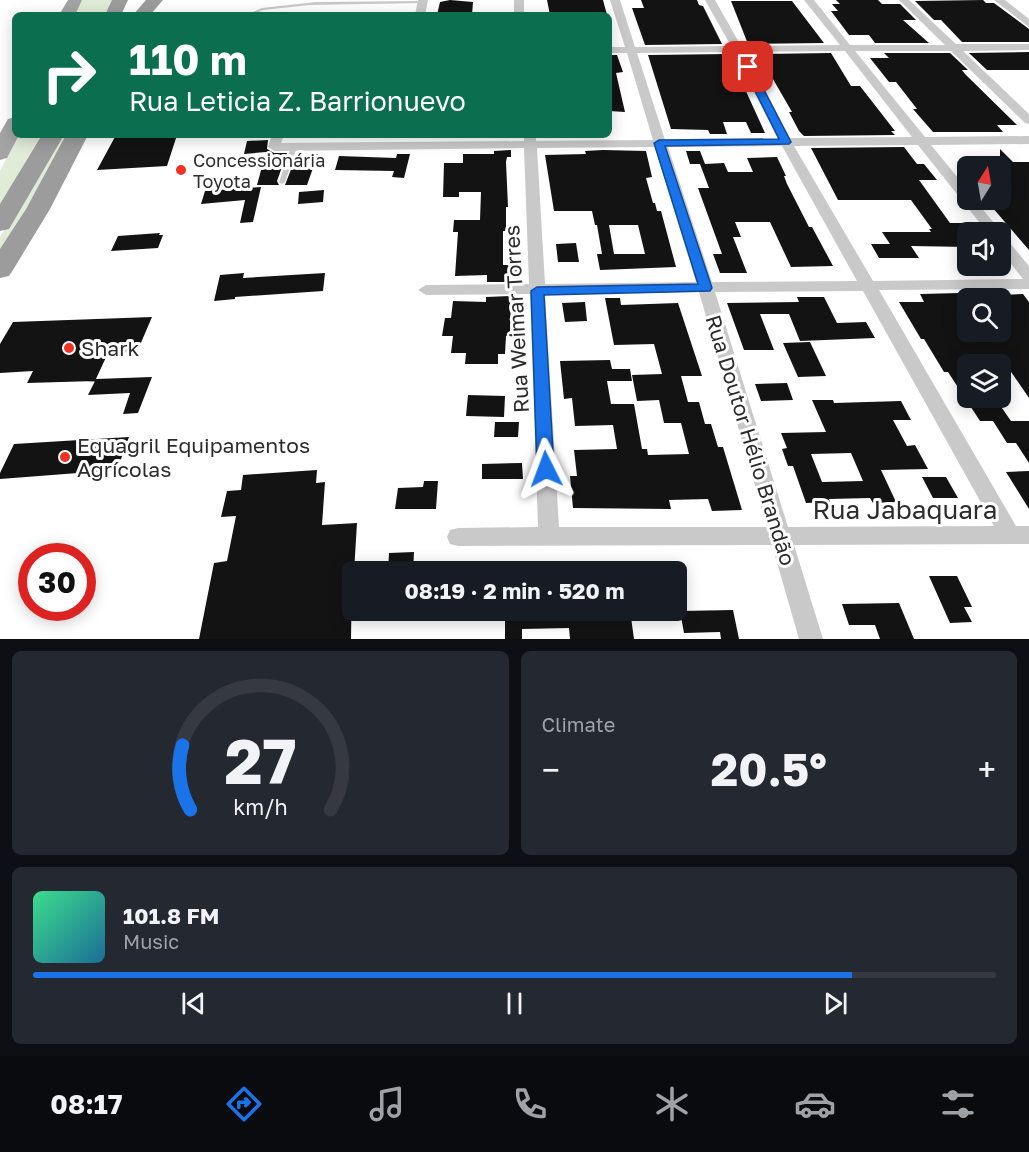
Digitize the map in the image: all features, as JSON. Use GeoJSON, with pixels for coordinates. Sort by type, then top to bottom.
{"type":"FeatureCollection","features":[{"type":"Feature","properties":{"kind":"highway"},"geometry":{"type":"LineString","coordinates":[[144,12],[155,0]]}},
{"type":"Feature","properties":{"kind":"highway"},"geometry":{"type":"LineString","coordinates":[[0,224],[51,138]]}},
{"type":"Feature","properties":{"kind":"highway"},"geometry":{"type":"LineString","coordinates":[[0,270],[38,209],[75,138]]}},
{"type":"Feature","properties":{"kind":"main road"},"geometry":{"type":"LineString","coordinates":[[0,154],[8,133]]}},
{"type":"Feature","properties":{"kind":"street","name":"Rua Doutor Hélio Brandão"},"geometry":{"type":"LineString","coordinates":[[615,0],[706,288],[811,639]]}},
{"type":"Feature","properties":{"kind":"street"},"geometry":{"type":"LineString","coordinates":[[710,0],[786,142],[869,286],[1020,535]]}},
{"type":"Feature","properties":{"kind":"street"},"geometry":{"type":"LineString","coordinates":[[809,0],[957,185]]}},
{"type":"Feature","properties":{"kind":"street"},"geometry":{"type":"LineString","coordinates":[[904,0],[1029,120]]}},
{"type":"Feature","properties":{"kind":"street"},"geometry":{"type":"LineString","coordinates":[[999,0],[1029,24]]}},
{"type":"Feature","properties":{"kind":"street"},"geometry":{"type":"LineString","coordinates":[[612,50],[1029,46]]}},
{"type":"Feature","properties":{"kind":"street"},"geometry":{"type":"LineString","coordinates":[[276,141],[294,147],[401,140],[530,139],[659,143],[1029,140]]}},
{"type":"Feature","properties":{"kind":"street","name":"Rua Weimar Torres"},"geometry":{"type":"LineString","coordinates":[[530,139],[549,536]]}},
{"type":"Feature","properties":{"kind":"street"},"geometry":{"type":"LineString","coordinates":[[977,210],[986,222]]}},
{"type":"Feature","properties":{"kind":"street"},"geometry":{"type":"LineString","coordinates":[[1011,254],[1029,276]]}},
{"type":"Feature","properties":{"kind":"street"},"geometry":{"type":"LineString","coordinates":[[426,290],[537,291],[1029,284]]}},
{"type":"Feature","properties":{"kind":"street","name":"Rua Jabaquara"},"geometry":{"type":"LineString","coordinates":[[458,537],[1020,535]]}},
{"type":"Feature","properties":{"kind":"lane"},"geometry":{"type":"LineString","coordinates":[[312,4],[321,0]]}},
{"type":"Feature","properties":{"kind":"lane"},"geometry":{"type":"LineString","coordinates":[[255,12],[262,9],[312,4],[422,1]]}},
{"type":"Feature","properties":{"kind":"lane"},"geometry":{"type":"LineString","coordinates":[[282,182],[294,147]]}},
{"type":"Feature","properties":{"kind":"green space"},"geometry":{"type":"Polygon","coordinates":[[[80,0],[116,0],[110,12],[74,12],[80,0]]]}},
{"type":"Feature","properties":{"kind":"green space"},"geometry":{"type":"Polygon","coordinates":[[[16,138],[44,138],[0,210],[0,171],[16,138]]]}},
{"type":"Feature","properties":{"kind":"green space"},"geometry":{"type":"Polygon","coordinates":[[[58,138],[67,138],[0,253],[0,237],[58,138]]]}},
{"type":"Feature","properties":{"kind":"building"},"geometry":{"type":"Polygon","coordinates":[[[450,0],[473,2],[472,12],[438,12],[440,2],[450,0]]]}},
{"type":"Feature","properties":{"kind":"building"},"geometry":{"type":"Polygon","coordinates":[[[547,0],[603,0],[606,12],[549,12],[547,0]]]}},
{"type":"Feature","properties":{"kind":"building"},"geometry":{"type":"Polygon","coordinates":[[[641,0],[697,0],[699,5],[703,6],[722,44],[645,45],[632,8],[644,8],[641,0]]]}},
{"type":"Feature","properties":{"kind":"building"},"geometry":{"type":"Polygon","coordinates":[[[836,0],[878,0],[882,4],[900,4],[916,20],[903,20],[929,43],[875,43],[869,35],[849,35],[831,11],[838,11],[832,4],[840,4],[836,0]]]}},
{"type":"Feature","properties":{"kind":"building"},"geometry":{"type":"Polygon","coordinates":[[[983,0],[986,3],[994,3],[1029,29],[1029,42],[962,42],[941,20],[934,20],[915,1],[983,0]]]}},
{"type":"Feature","properties":{"kind":"building"},"geometry":{"type":"Polygon","coordinates":[[[731,1],[792,1],[824,43],[748,44],[731,1]]]}},
{"type":"Feature","properties":{"kind":"building"},"geometry":{"type":"Polygon","coordinates":[[[1029,52],[1029,70],[987,70],[969,53],[1029,52]]]}},
{"type":"Feature","properties":{"kind":"building"},"geometry":{"type":"Polygon","coordinates":[[[831,53],[851,86],[860,86],[895,131],[891,131],[895,135],[804,136],[799,131],[789,112],[792,112],[762,60],[757,60],[754,54],[831,53]]]}},
{"type":"Feature","properties":{"kind":"building"},"geometry":{"type":"Polygon","coordinates":[[[884,53],[950,53],[968,70],[962,70],[965,74],[1017,125],[997,125],[1003,132],[933,132],[913,109],[917,109],[896,82],[889,82],[870,58],[889,58],[884,53]]]}},
{"type":"Feature","properties":{"kind":"building"},"geometry":{"type":"Polygon","coordinates":[[[729,54],[765,133],[751,133],[746,122],[723,122],[727,134],[710,134],[708,130],[671,129],[648,55],[729,54]]]}},
{"type":"Feature","properties":{"kind":"building"},"geometry":{"type":"Polygon","coordinates":[[[612,55],[617,55],[623,72],[616,73],[625,112],[612,111],[612,55]]]}},
{"type":"Feature","properties":{"kind":"building"},"geometry":{"type":"Polygon","coordinates":[[[114,138],[176,138],[167,166],[97,170],[114,138]]]}},
{"type":"Feature","properties":{"kind":"building"},"geometry":{"type":"Polygon","coordinates":[[[268,140],[267,149],[274,153],[287,153],[277,181],[279,185],[257,185],[266,152],[244,154],[247,141],[268,140]]]}},
{"type":"Feature","properties":{"kind":"building"},"geometry":{"type":"Polygon","coordinates":[[[904,147],[917,164],[924,164],[937,180],[919,180],[950,223],[957,223],[957,247],[911,246],[919,258],[879,258],[871,244],[890,244],[882,232],[931,232],[929,229],[932,229],[911,200],[838,200],[811,148],[904,147]]]}},
{"type":"Feature","properties":{"kind":"building"},"geometry":{"type":"Polygon","coordinates":[[[1000,149],[1007,156],[1000,156],[1000,149]]]}},
{"type":"Feature","properties":{"kind":"building"},"geometry":{"type":"Polygon","coordinates":[[[511,150],[511,157],[507,157],[506,162],[508,207],[506,207],[506,231],[503,231],[503,265],[518,265],[518,282],[487,282],[487,275],[455,276],[458,232],[453,232],[454,220],[480,220],[481,192],[459,192],[459,197],[443,197],[444,163],[463,163],[463,154],[494,154],[494,151],[511,150]]]}},
{"type":"Feature","properties":{"kind":"building"},"geometry":{"type":"Polygon","coordinates":[[[585,151],[646,151],[652,177],[646,178],[653,203],[657,211],[661,211],[676,267],[600,270],[597,254],[602,254],[592,211],[554,211],[545,155],[586,154],[585,151]],[[609,225],[614,254],[645,254],[638,225],[609,225]]]}},
{"type":"Feature","properties":{"kind":"building"},"geometry":{"type":"Polygon","coordinates":[[[686,151],[700,151],[705,164],[724,163],[728,172],[753,172],[747,158],[777,157],[786,176],[784,176],[787,184],[809,227],[812,227],[833,266],[791,267],[770,222],[735,222],[741,237],[733,237],[747,273],[720,273],[713,254],[722,254],[698,188],[709,188],[700,164],[690,164],[686,151]]]}},
{"type":"Feature","properties":{"kind":"building"},"geometry":{"type":"Polygon","coordinates":[[[297,154],[318,154],[307,185],[285,185],[297,154]]]}},
{"type":"Feature","properties":{"kind":"building"},"geometry":{"type":"Polygon","coordinates":[[[397,154],[410,154],[404,178],[392,177],[394,171],[335,170],[339,156],[396,158],[397,154]]]}},
{"type":"Feature","properties":{"kind":"building"},"geometry":{"type":"Polygon","coordinates":[[[1011,160],[1029,162],[1029,250],[1011,229],[1011,222],[1005,222],[995,210],[1011,210],[1011,160]]]}},
{"type":"Feature","properties":{"kind":"building"},"geometry":{"type":"Polygon","coordinates":[[[261,187],[253,222],[240,223],[245,200],[201,204],[205,191],[261,187]]]}},
{"type":"Feature","properties":{"kind":"building"},"geometry":{"type":"Polygon","coordinates":[[[324,190],[323,202],[298,204],[299,192],[324,190]]]}},
{"type":"Feature","properties":{"kind":"building"},"geometry":{"type":"Polygon","coordinates":[[[160,233],[159,235],[163,235],[158,248],[111,251],[118,236],[160,233]]]}},
{"type":"Feature","properties":{"kind":"building"},"geometry":{"type":"Polygon","coordinates":[[[576,243],[579,262],[558,262],[556,244],[576,243]]]}},
{"type":"Feature","properties":{"kind":"building"},"geometry":{"type":"Polygon","coordinates":[[[244,273],[243,278],[325,273],[323,291],[235,297],[235,299],[214,301],[220,275],[244,273]]]}},
{"type":"Feature","properties":{"kind":"building"},"geometry":{"type":"Polygon","coordinates":[[[957,293],[957,342],[1011,342],[1011,295],[1023,294],[1029,302],[1029,398],[1011,372],[1011,354],[957,354],[957,386],[948,372],[944,372],[924,339],[921,339],[899,302],[924,302],[920,294],[957,293]]]}},
{"type":"Feature","properties":{"kind":"building"},"geometry":{"type":"Polygon","coordinates":[[[511,296],[510,336],[506,336],[505,354],[498,354],[498,364],[465,364],[466,353],[451,353],[453,336],[442,336],[445,318],[451,318],[453,301],[486,302],[486,297],[511,296]]]}},
{"type":"Feature","properties":{"kind":"building"},"geometry":{"type":"Polygon","coordinates":[[[797,297],[824,297],[837,323],[866,322],[875,338],[800,341],[789,314],[760,314],[774,350],[744,350],[727,303],[799,302],[797,297]]]}},
{"type":"Feature","properties":{"kind":"building"},"geometry":{"type":"Polygon","coordinates":[[[605,298],[620,298],[621,305],[678,303],[702,376],[681,376],[688,402],[699,402],[705,424],[711,424],[718,447],[723,447],[742,510],[712,511],[708,499],[669,500],[671,509],[573,508],[570,476],[577,476],[574,450],[617,449],[613,425],[575,426],[572,398],[564,399],[560,361],[610,360],[612,369],[630,369],[632,381],[607,381],[611,404],[634,404],[642,449],[647,449],[648,455],[689,454],[681,423],[664,423],[659,400],[637,401],[632,375],[662,374],[654,344],[614,345],[605,298]]]}},
{"type":"Feature","properties":{"kind":"building"},"geometry":{"type":"Polygon","coordinates":[[[585,302],[587,321],[565,322],[562,303],[585,302]]]}},
{"type":"Feature","properties":{"kind":"building","name":"Shark"},"geometry":{"type":"Polygon","coordinates":[[[152,317],[137,352],[108,353],[95,381],[27,383],[33,371],[0,373],[0,344],[13,322],[152,317]]]}},
{"type":"Feature","properties":{"kind":"building"},"geometry":{"type":"Polygon","coordinates":[[[810,342],[826,376],[798,377],[783,343],[810,342]]]}},
{"type":"Feature","properties":{"kind":"building"},"geometry":{"type":"Polygon","coordinates":[[[152,377],[138,413],[123,414],[130,393],[88,395],[96,379],[152,377]]]}},
{"type":"Feature","properties":{"kind":"building"},"geometry":{"type":"Polygon","coordinates":[[[787,383],[793,400],[761,401],[755,384],[787,383]]]}},
{"type":"Feature","properties":{"kind":"building"},"geometry":{"type":"Polygon","coordinates":[[[468,395],[505,396],[504,417],[466,416],[468,395]]]}},
{"type":"Feature","properties":{"kind":"building"},"geometry":{"type":"Polygon","coordinates":[[[812,400],[833,400],[834,403],[901,401],[911,420],[893,420],[907,446],[915,445],[928,469],[881,470],[896,502],[873,503],[870,498],[829,499],[830,502],[806,503],[793,466],[788,466],[782,449],[787,448],[781,433],[826,432],[812,400]],[[851,453],[811,454],[822,482],[863,481],[851,453]]]}},
{"type":"Feature","properties":{"kind":"building"},"geometry":{"type":"Polygon","coordinates":[[[972,408],[1002,408],[1011,421],[1029,421],[1029,463],[1016,443],[1007,443],[993,421],[980,421],[972,408]]]}},
{"type":"Feature","properties":{"kind":"building"},"geometry":{"type":"Polygon","coordinates":[[[495,422],[519,422],[518,437],[494,437],[495,422]]]}},
{"type":"Feature","properties":{"kind":"building","name":"Equagril Equipamentos Agrícolas"},"geometry":{"type":"Polygon","coordinates":[[[129,437],[117,470],[0,479],[0,473],[14,444],[129,437]]]}},
{"type":"Feature","properties":{"kind":"building"},"geometry":{"type":"Polygon","coordinates":[[[522,463],[523,479],[482,479],[482,464],[522,463]]]}},
{"type":"Feature","properties":{"kind":"building"},"geometry":{"type":"Polygon","coordinates":[[[317,470],[316,483],[325,482],[322,525],[357,523],[355,561],[342,561],[342,621],[351,621],[351,639],[199,639],[214,563],[227,561],[236,516],[221,517],[227,491],[241,490],[243,475],[317,470]]]}},
{"type":"Feature","properties":{"kind":"building"},"geometry":{"type":"Polygon","coordinates":[[[1029,471],[1029,509],[1006,472],[1029,471]]]}},
{"type":"Feature","properties":{"kind":"building"},"geometry":{"type":"Polygon","coordinates":[[[922,477],[946,477],[958,498],[933,498],[922,477]]]}},
{"type":"Feature","properties":{"kind":"building"},"geometry":{"type":"Polygon","coordinates":[[[424,481],[438,481],[436,509],[395,509],[398,488],[423,487],[424,481]]]}},
{"type":"Feature","properties":{"kind":"building"},"geometry":{"type":"Polygon","coordinates":[[[414,552],[414,561],[389,561],[389,553],[414,552]]]}},
{"type":"Feature","properties":{"kind":"building"},"geometry":{"type":"Polygon","coordinates":[[[929,576],[957,576],[972,607],[964,607],[972,622],[950,623],[929,576]]]}},
{"type":"Feature","properties":{"kind":"building"},"geometry":{"type":"Polygon","coordinates":[[[899,603],[914,639],[880,639],[875,625],[849,625],[842,604],[899,603]]]}},
{"type":"Feature","properties":{"kind":"building"},"geometry":{"type":"Polygon","coordinates":[[[733,610],[739,639],[721,639],[720,632],[684,633],[682,621],[687,621],[687,611],[733,610]]]}},
{"type":"Feature","properties":{"kind":"building"},"geometry":{"type":"Polygon","coordinates":[[[505,621],[632,621],[634,639],[570,639],[569,628],[522,629],[522,639],[505,639],[505,621]]]}},
{"type":"Feature","properties":{"kind":"place","name":"Concessionária Toyota"},"geometry":{"type":"Point","coordinates":[181,170]}},
{"type":"Feature","properties":{"kind":"place","name":"Shark"},"geometry":{"type":"Point","coordinates":[69,348]}},
{"type":"Feature","properties":{"kind":"place","name":"Equagril Equipamentos Agrícolas"},"geometry":{"type":"Point","coordinates":[65,457]}},
{"type":"Feature","properties":{"kind":"route"},"geometry":{"type":"LineString","coordinates":[[546,469],[537,291],[706,288],[659,143],[786,142],[748,67]]}}]}
